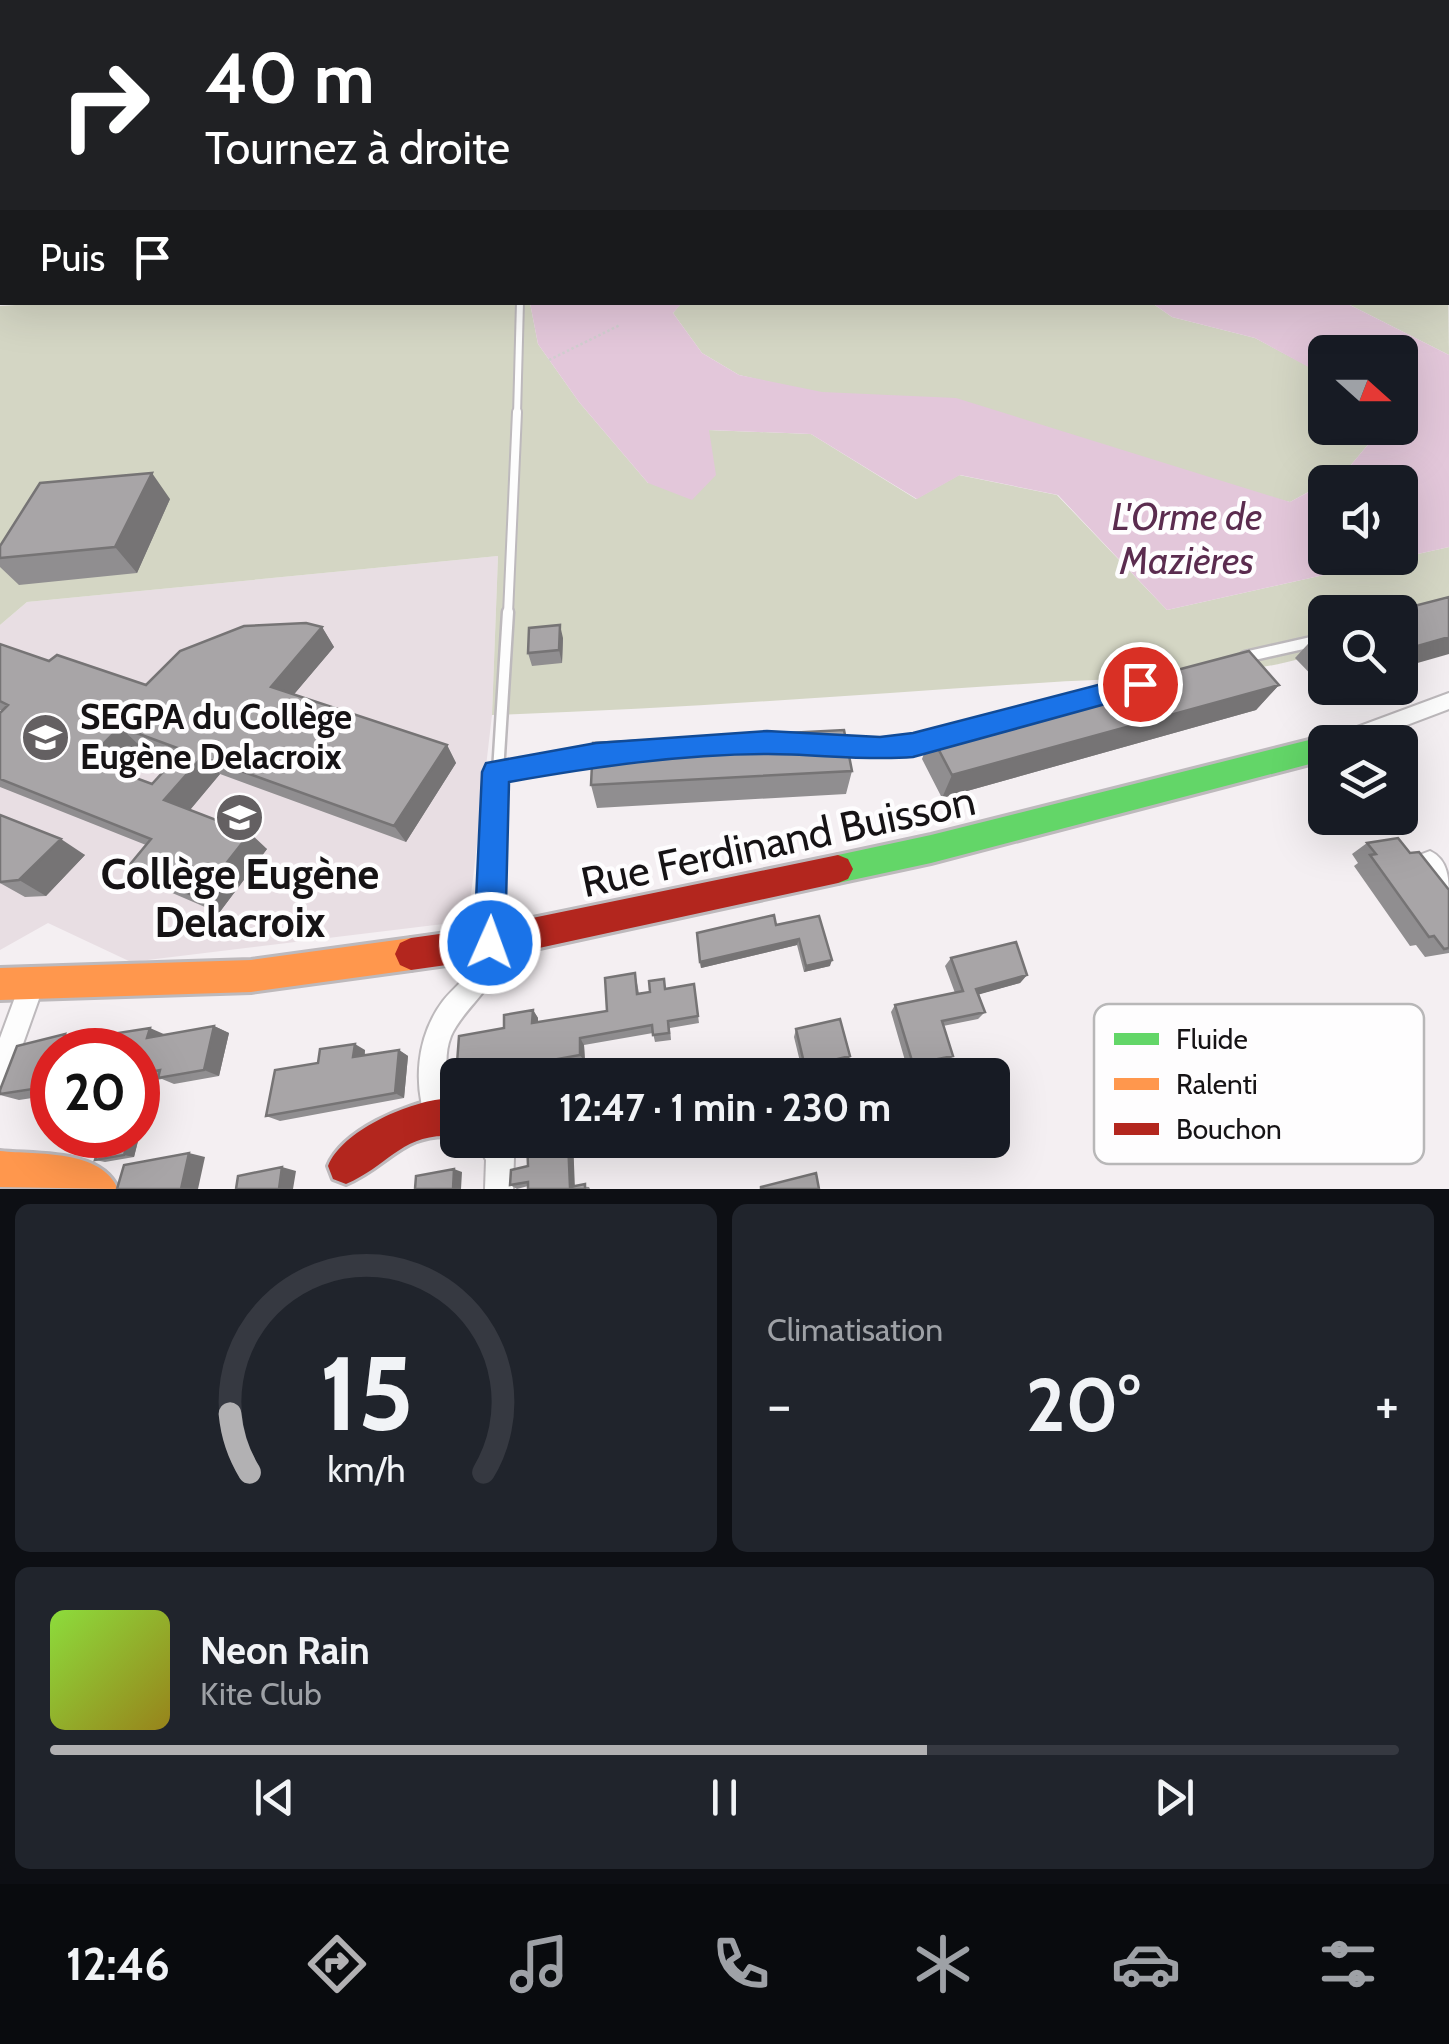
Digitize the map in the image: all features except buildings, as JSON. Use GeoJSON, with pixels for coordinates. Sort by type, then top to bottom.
{"type":"FeatureCollection","features":[{"type":"Feature","properties":{"kind":"street"},"geometry":{"type":"LineString","coordinates":[[1386,725],[1449,702]]}},
{"type":"Feature","properties":{"kind":"street","name":"Rue Ferdinand Buisson"},"geometry":{"type":"LineString","coordinates":[[0,984],[251,976],[490,943],[931,849],[1308,752]]}},
{"type":"Feature","properties":{"kind":"street"},"geometry":{"type":"LineString","coordinates":[[1430,862],[1449,888]]}},
{"type":"Feature","properties":{"kind":"street"},"geometry":{"type":"LineString","coordinates":[[440,1095],[430,1066],[437,1039],[448,1015],[488,968],[490,943]]}},
{"type":"Feature","properties":{"kind":"street"},"geometry":{"type":"LineString","coordinates":[[0,1074],[33,982]]}},
{"type":"Feature","properties":{"kind":"street"},"geometry":{"type":"LineString","coordinates":[[346,1166],[390,1133],[440,1120]]}},
{"type":"Feature","properties":{"kind":"street"},"geometry":{"type":"LineString","coordinates":[[499,1189],[500,1158]]}},
{"type":"Feature","properties":{"kind":"street"},"geometry":{"type":"LineString","coordinates":[[0,1169],[87,1179],[98,1189]]}},
{"type":"Feature","properties":{"kind":"lane"},"geometry":{"type":"LineString","coordinates":[[490,943],[496,772],[513,551],[520,305]]}},
{"type":"Feature","properties":{"kind":"lane"},"geometry":{"type":"LineString","coordinates":[[1241,658],[1308,642]]}},
{"type":"Feature","properties":{"kind":"lane"},"geometry":{"type":"LineString","coordinates":[[823,745],[880,748],[913,745],[950,735]]}},
{"type":"Feature","properties":{"kind":"lane"},"geometry":{"type":"LineString","coordinates":[[496,772],[614,754]]}},
{"type":"Feature","properties":{"kind":"path"},"geometry":{"type":"LineString","coordinates":[[549,360],[620,325]]}},
{"type":"Feature","properties":{"kind":"shaded area","name":"Collège Eugène Delacroix"},"geometry":{"type":"Polygon","coordinates":[[[498,556],[492,715],[468,921],[131,962],[48,923],[0,950],[0,625],[27,602],[498,556]]]}},
{"type":"Feature","properties":{"kind":"green space"},"geometry":{"type":"Polygon","coordinates":[[[16,305],[530,305],[538,344],[579,402],[648,483],[708,430],[811,434],[916,499],[959,475],[1057,495],[1167,610],[1324,575],[1418,575],[1418,554],[1449,547],[1449,596],[1418,609],[1418,595],[1308,595],[1308,655],[1265,667],[1193,675],[703,705],[492,715],[498,556],[27,602],[0,625],[0,306],[16,305]]]}},
{"type":"Feature","properties":{"kind":"green space"},"geometry":{"type":"Polygon","coordinates":[[[680,305],[1155,305],[1172,317],[1255,338],[1308,366],[1308,445],[1368,445],[1351,465],[1308,465],[1308,492],[1290,502],[739,375],[702,353],[673,313],[680,305]]]}},
{"type":"Feature","properties":{"kind":"green space"},"geometry":{"type":"Polygon","coordinates":[[[1350,305],[1448,305],[1449,355],[1418,339],[1418,335],[1409,335],[1350,305]]]}},
{"type":"Feature","properties":{"kind":"water","name":"L'Orme de Mazières"},"geometry":{"type":"Polygon","coordinates":[[[530,305],[680,305],[673,313],[702,353],[739,375],[822,392],[956,398],[1290,502],[1308,492],[1308,575],[1324,575],[1167,610],[1058,495],[960,475],[917,499],[811,434],[709,430],[716,475],[692,500],[648,483],[579,402],[538,344],[530,305]]]}},
{"type":"Feature","properties":{"kind":"water"},"geometry":{"type":"Polygon","coordinates":[[[1155,305],[1350,305],[1409,335],[1308,335],[1308,367],[1255,338],[1172,317],[1155,305]]]}},
{"type":"Feature","properties":{"kind":"water"},"geometry":{"type":"Polygon","coordinates":[[[1418,339],[1449,355],[1449,547],[1418,554],[1418,465],[1351,465],[1368,445],[1418,445],[1418,339]]]}},
{"type":"Feature","properties":{"kind":"traffic: fast"},"geometry":{"type":"LineString","coordinates":[[838,869],[1308,752]]}},
{"type":"Feature","properties":{"kind":"traffic: slow"},"geometry":{"type":"LineString","coordinates":[[0,984],[251,976],[411,954]]}},
{"type":"Feature","properties":{"kind":"traffic: slow"},"geometry":{"type":"LineString","coordinates":[[0,1169],[87,1179],[99,1189]]}},
{"type":"Feature","properties":{"kind":"traffic: jam"},"geometry":{"type":"LineString","coordinates":[[411,954],[489,943],[838,869]]}},
{"type":"Feature","properties":{"kind":"traffic: jam"},"geometry":{"type":"LineString","coordinates":[[346,1166],[398,1129],[440,1117]]}},
{"type":"Feature","properties":{"kind":"place","name":"SEGPA du Collège Eugène Delacroix"},"geometry":{"type":"Point","coordinates":[45,737]}},
{"type":"Feature","properties":{"kind":"place","name":"Collège Eugène Delacroix"},"geometry":{"type":"Point","coordinates":[240,818]}},
{"type":"Feature","properties":{"kind":"route"},"geometry":{"type":"LineString","coordinates":[[490,943],[496,772],[596,755],[767,742],[880,748],[913,745],[1140,684]]}}]}
